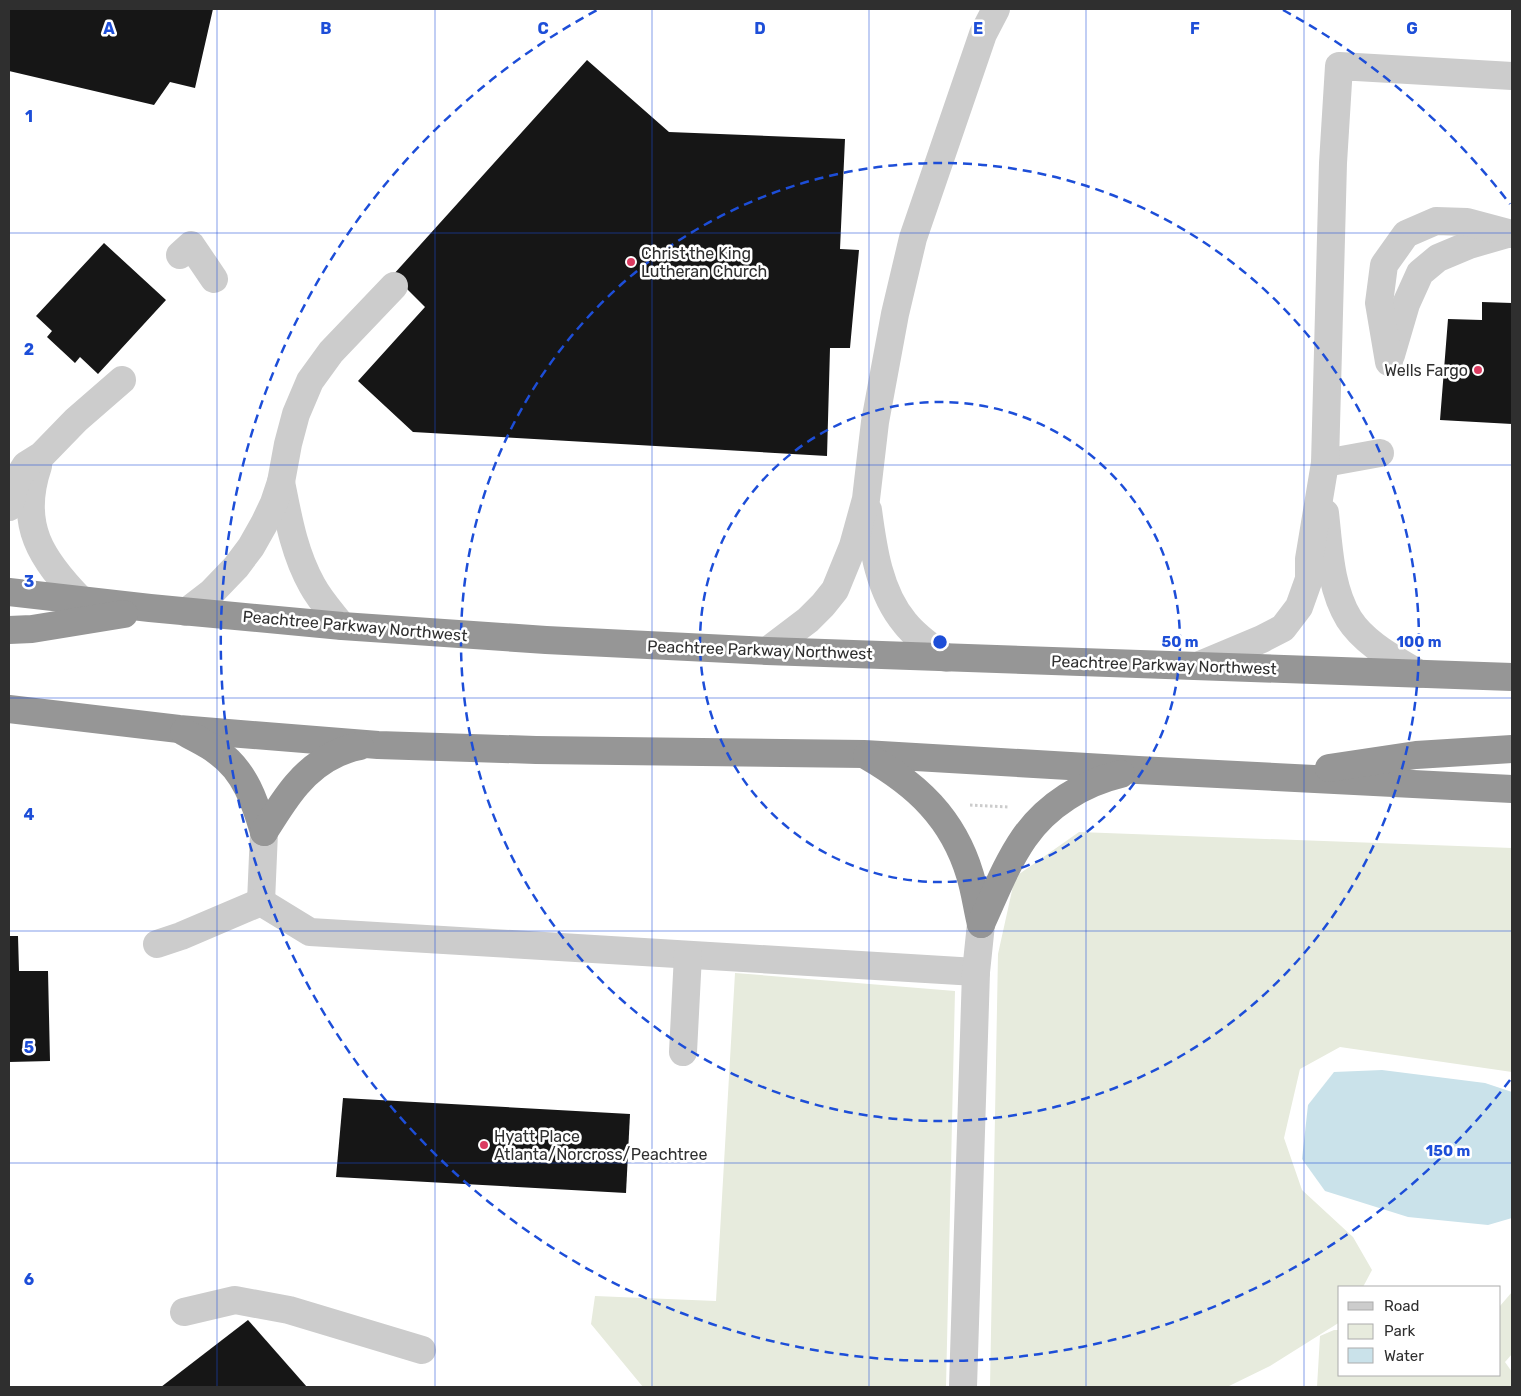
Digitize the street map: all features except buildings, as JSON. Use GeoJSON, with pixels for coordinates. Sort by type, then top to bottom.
{"type":"FeatureCollection","features":[{"type":"Feature","properties":{"kind":"highway","name":"Peachtree Parkway Northwest"},"geometry":{"type":"LineString","coordinates":[[9,592],[186,612],[342,626],[546,640],[946,658],[1512,677]]}},
{"type":"Feature","properties":{"kind":"highway"},"geometry":{"type":"LineString","coordinates":[[9,630],[32,629],[150,608]]}},
{"type":"Feature","properties":{"kind":"highway"},"geometry":{"type":"LineString","coordinates":[[9,709],[179,729],[378,745],[536,750],[864,754],[1512,789]]}},
{"type":"Feature","properties":{"kind":"highway"},"geometry":{"type":"LineString","coordinates":[[179,729],[219,752],[236,769],[248,786],[264,832]]}},
{"type":"Feature","properties":{"kind":"highway"},"geometry":{"type":"LineString","coordinates":[[264,832],[284,799],[304,776],[328,758],[352,747],[378,745]]}},
{"type":"Feature","properties":{"kind":"highway"},"geometry":{"type":"LineString","coordinates":[[1268,777],[1416,755],[1512,749]]}},
{"type":"Feature","properties":{"kind":"highway"},"geometry":{"type":"LineString","coordinates":[[864,754],[894,771],[913,786],[931,804],[949,827],[961,851],[970,876],[981,924]]}},
{"type":"Feature","properties":{"kind":"highway"},"geometry":{"type":"LineString","coordinates":[[981,924],[1023,838],[1050,808],[1100,779],[1138,770]]}},
{"type":"Feature","properties":{"kind":"street"},"geometry":{"type":"LineString","coordinates":[[767,651],[808,620],[824,605],[835,590],[853,546],[866,499],[875,422],[895,314],[913,238],[983,34],[996,9]]}},
{"type":"Feature","properties":{"kind":"street"},"geometry":{"type":"LineString","coordinates":[[1419,674],[1368,640],[1350,620],[1338,595],[1328,537],[1324,475],[1333,163],[1339,66],[1512,76]]}},
{"type":"Feature","properties":{"kind":"street"},"geometry":{"type":"LineString","coordinates":[[1436,220],[1467,222],[1510,234],[1469,245],[1438,258],[1420,272],[1406,304],[1395,336],[1389,362],[1379,303],[1384,265],[1406,234],[1436,220]]}},
{"type":"Feature","properties":{"kind":"street"},"geometry":{"type":"LineString","coordinates":[[180,255],[191,245],[214,279]]}},
{"type":"Feature","properties":{"kind":"street"},"geometry":{"type":"LineString","coordinates":[[186,612],[212,592],[236,567],[251,547],[274,503],[281,482],[294,422],[310,381],[331,352],[394,286]]}},
{"type":"Feature","properties":{"kind":"street"},"geometry":{"type":"LineString","coordinates":[[9,508],[16,481],[26,465],[42,455],[76,420],[122,380]]}},
{"type":"Feature","properties":{"kind":"street"},"geometry":{"type":"LineString","coordinates":[[1324,475],[1380,453]]}},
{"type":"Feature","properties":{"kind":"street"},"geometry":{"type":"LineString","coordinates":[[42,455],[32,489],[30,507],[32,525],[44,555],[58,576],[81,600]]}},
{"type":"Feature","properties":{"kind":"street"},"geometry":{"type":"LineString","coordinates":[[1200,666],[1283,628],[1299,607],[1309,579],[1309,559],[1324,475]]}},
{"type":"Feature","properties":{"kind":"street"},"geometry":{"type":"LineString","coordinates":[[281,482],[291,533],[299,559],[313,587],[342,626]]}},
{"type":"Feature","properties":{"kind":"street"},"geometry":{"type":"LineString","coordinates":[[866,499],[873,547],[889,600],[904,622],[920,639],[946,658]]}},
{"type":"Feature","properties":{"kind":"street"},"geometry":{"type":"LineString","coordinates":[[261,902],[264,832]]}},
{"type":"Feature","properties":{"kind":"street"},"geometry":{"type":"LineString","coordinates":[[157,944],[181,936],[261,902]]}},
{"type":"Feature","properties":{"kind":"street"},"geometry":{"type":"LineString","coordinates":[[261,902],[310,932],[976,972]]}},
{"type":"Feature","properties":{"kind":"street"},"geometry":{"type":"LineString","coordinates":[[963,1387],[976,972],[981,924]]}},
{"type":"Feature","properties":{"kind":"street"},"geometry":{"type":"LineString","coordinates":[[682,1052],[688,955]]}},
{"type":"Feature","properties":{"kind":"street"},"geometry":{"type":"LineString","coordinates":[[184,1312],[235,1300],[289,1310],[422,1350]]}},
{"type":"Feature","properties":{"kind":"path"},"geometry":{"type":"LineString","coordinates":[[962,804],[1011,807]]}},
{"type":"Feature","properties":{"kind":"green space"},"geometry":{"type":"Polygon","coordinates":[[[1079,832],[1512,848],[1512,1072],[1340,1047],[1300,1069],[1284,1138],[1302,1190],[1353,1237],[1372,1270],[1364,1286],[1338,1286],[1338,1323],[1270,1366],[1227,1387],[990,1387],[998,954],[1015,877],[1079,832]]]}},
{"type":"Feature","properties":{"kind":"green space"},"geometry":{"type":"Polygon","coordinates":[[[735,973],[955,991],[946,1387],[643,1387],[591,1324],[595,1296],[716,1301],[735,973]]]}},
{"type":"Feature","properties":{"kind":"green space"},"geometry":{"type":"Polygon","coordinates":[[[1512,1292],[1512,1354],[1505,1362],[1512,1372],[1512,1387],[1317,1387],[1320,1336],[1334,1330],[1338,1330],[1338,1376],[1501,1376],[1501,1305],[1512,1292]]]}},
{"type":"Feature","properties":{"kind":"water"},"geometry":{"type":"Polygon","coordinates":[[[1382,1070],[1485,1083],[1512,1092],[1512,1218],[1488,1225],[1408,1217],[1325,1191],[1302,1159],[1308,1105],[1334,1072],[1382,1070]]]}},
{"type":"Feature","properties":{"kind":"place","name":"Christ the King Lutheran Church"},"geometry":{"type":"Point","coordinates":[631,262]}},
{"type":"Feature","properties":{"kind":"place","name":"Wells Fargo"},"geometry":{"type":"Point","coordinates":[1478,370]}},
{"type":"Feature","properties":{"kind":"place","name":"Hyatt Place Atlanta/Norcross/Peachtree"},"geometry":{"type":"Point","coordinates":[484,1145]}}]}
